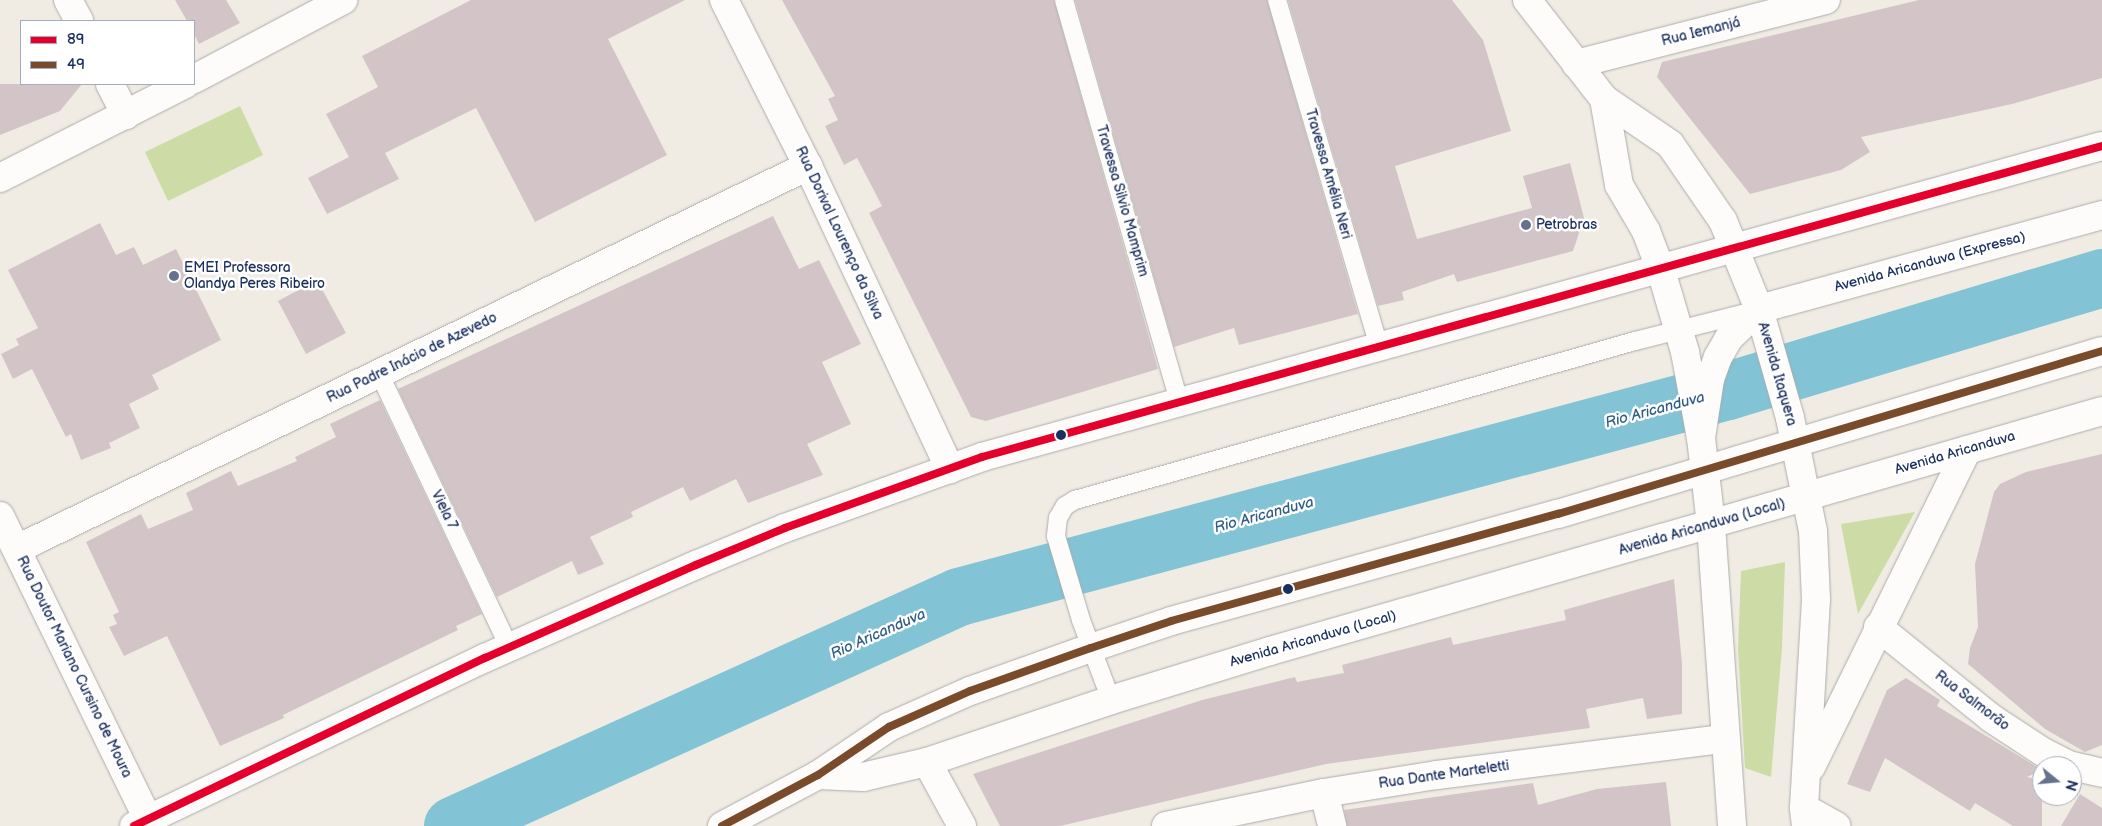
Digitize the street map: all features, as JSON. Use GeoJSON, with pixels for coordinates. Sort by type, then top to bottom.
{"type":"FeatureCollection","features":[{"type":"Feature","properties":{"kind":"main road"},"geometry":{"type":"LineString","coordinates":[[68,0],[78,20]]}},
{"type":"Feature","properties":{"kind":"main road"},"geometry":{"type":"LineString","coordinates":[[195,78],[343,0]]}},
{"type":"Feature","properties":{"kind":"main road","name":"Rua Dorival Lourenço da Silva"},"geometry":{"type":"LineString","coordinates":[[724,0],[808,166],[950,468]]}},
{"type":"Feature","properties":{"kind":"main road","name":"Avenida Itaquera"},"geometry":{"type":"LineString","coordinates":[[1527,0],[1604,99],[1670,144],[1718,215],[1734,245],[1759,309],[1793,430],[1808,496],[1816,599],[1805,780],[1805,817]]}},
{"type":"Feature","properties":{"kind":"main road","name":"Rua Iemanjá"},"geometry":{"type":"LineString","coordinates":[[1576,64],[1826,0]]}},
{"type":"Feature","properties":{"kind":"main road"},"geometry":{"type":"LineString","coordinates":[[111,85],[126,115]]}},
{"type":"Feature","properties":{"kind":"main road"},"geometry":{"type":"LineString","coordinates":[[0,178],[183,85]]}},
{"type":"Feature","properties":{"kind":"main road","name":"Avenida Itaquera"},"geometry":{"type":"LineString","coordinates":[[1604,99],[1620,185],[1646,231],[1660,267],[1681,341],[1701,429],[1711,525],[1723,739],[1732,826]]}},
{"type":"Feature","properties":{"kind":"main road"},"geometry":{"type":"LineString","coordinates":[[141,822],[509,647],[776,532],[950,468],[1734,245],[2102,146]]}},
{"type":"Feature","properties":{"kind":"main road","name":"Rua Padre Inácio de Azevedo"},"geometry":{"type":"LineString","coordinates":[[16,549],[808,166]]}},
{"type":"Feature","properties":{"kind":"main road","name":"Avenida Aricanduva (Expressa)"},"geometry":{"type":"LineString","coordinates":[[1759,309],[2102,215]]}},
{"type":"Feature","properties":{"kind":"main road"},"geometry":{"type":"LineString","coordinates":[[1701,429],[1710,379],[1729,338],[1759,309]]}},
{"type":"Feature","properties":{"kind":"main road"},"geometry":{"type":"LineString","coordinates":[[722,826],[818,775],[889,727],[970,691],[1091,648],[1171,621],[1558,514],[1706,469],[1793,430],[2102,350]]}},
{"type":"Feature","properties":{"kind":"main road","name":"Avenida Aricanduva"},"geometry":{"type":"LineString","coordinates":[[1808,496],[2102,411]]}},
{"type":"Feature","properties":{"kind":"main road"},"geometry":{"type":"LineString","coordinates":[[1805,780],[1878,627],[1967,450]]}},
{"type":"Feature","properties":{"kind":"main road","name":"Avenida Aricanduva (Local)"},"geometry":{"type":"LineString","coordinates":[[818,775],[863,777],[927,762],[1111,700],[1808,496]]}},
{"type":"Feature","properties":{"kind":"main road","name":"Rua Doutor Mariano Cursino de Moura"},"geometry":{"type":"LineString","coordinates":[[0,516],[141,822]]}},
{"type":"Feature","properties":{"kind":"main road","name":"Rua Salmorão"},"geometry":{"type":"LineString","coordinates":[[1878,627],[1991,718],[2051,756]]}},
{"type":"Feature","properties":{"kind":"main road","name":"Rua Dante Marteletti"},"geometry":{"type":"LineString","coordinates":[[1166,826],[1324,793],[1456,772],[1723,739]]}},
{"type":"Feature","properties":{"kind":"main road"},"geometry":{"type":"LineString","coordinates":[[927,762],[962,826]]}},
{"type":"Feature","properties":{"kind":"main road","name":"Rua Salmorão"},"geometry":{"type":"LineString","coordinates":[[2082,768],[2102,773]]}},
{"type":"Feature","properties":{"kind":"main road"},"geometry":{"type":"LineString","coordinates":[[1324,793],[1332,826]]}},
{"type":"Feature","properties":{"kind":"main road"},"geometry":{"type":"LineString","coordinates":[[1805,817],[1836,826]]}},
{"type":"Feature","properties":{"kind":"lane","name":"Travessa Silvio Mamprim"},"geometry":{"type":"LineString","coordinates":[[1064,0],[1179,402]]}},
{"type":"Feature","properties":{"kind":"lane","name":"Travessa Amélia Neri"},"geometry":{"type":"LineString","coordinates":[[1278,0],[1379,347]]}},
{"type":"Feature","properties":{"kind":"lane"},"geometry":{"type":"LineString","coordinates":[[1111,700],[1080,620],[1056,536],[1058,518],[1065,506],[1088,495],[1681,341],[1759,309]]}},
{"type":"Feature","properties":{"kind":"lane","name":"Viela 7"},"geometry":{"type":"LineString","coordinates":[[379,374],[509,647]]}},
{"type":"Feature","properties":{"kind":"green space"},"geometry":{"type":"Polygon","coordinates":[[[240,106],[263,155],[168,201],[145,152],[240,106]]]}},
{"type":"Feature","properties":{"kind":"green space"},"geometry":{"type":"Polygon","coordinates":[[[1915,512],[1858,614],[1841,524],[1915,512]]]}},
{"type":"Feature","properties":{"kind":"green space"},"geometry":{"type":"Polygon","coordinates":[[[1785,562],[1782,648],[1771,777],[1745,768],[1738,649],[1741,571],[1785,562]]]}},
{"type":"Feature","properties":{"kind":"building"},"geometry":{"type":"Polygon","coordinates":[[[175,0],[226,0],[240,23],[199,44],[195,36],[195,20],[186,20],[175,0]]]}},
{"type":"Feature","properties":{"kind":"building"},"geometry":{"type":"Polygon","coordinates":[[[471,0],[685,0],[608,39],[667,155],[535,222],[476,108],[385,153],[399,179],[327,214],[308,178],[349,157],[326,114],[378,87],[362,56],[471,0]]]}},
{"type":"Feature","properties":{"kind":"building"},"geometry":{"type":"Polygon","coordinates":[[[782,0],[1054,0],[1158,369],[986,421],[971,417],[869,213],[882,206],[857,158],[844,165],[825,126],[838,120],[828,99],[835,96],[782,0]]]}},
{"type":"Feature","properties":{"kind":"building"},"geometry":{"type":"Polygon","coordinates":[[[1075,0],[1267,0],[1358,314],[1239,345],[1234,328],[1174,347],[1075,0]]]}},
{"type":"Feature","properties":{"kind":"building"},"geometry":{"type":"Polygon","coordinates":[[[1288,0],[1452,0],[1483,40],[1511,131],[1395,166],[1417,239],[1532,208],[1523,176],[1570,163],[1584,218],[1573,251],[1457,282],[1454,274],[1402,292],[1404,300],[1378,306],[1288,0]]]}},
{"type":"Feature","properties":{"kind":"building"},"geometry":{"type":"Polygon","coordinates":[[[1919,0],[2102,0],[2102,78],[2012,104],[1861,137],[1870,152],[1841,170],[1750,194],[1657,77],[1662,62],[1919,0]]]}},
{"type":"Feature","properties":{"kind":"building"},"geometry":{"type":"Polygon","coordinates":[[[0,84],[81,85],[60,111],[0,135],[0,84]]]}},
{"type":"Feature","properties":{"kind":"building"},"geometry":{"type":"Polygon","coordinates":[[[773,216],[799,269],[819,260],[861,344],[822,362],[851,424],[807,444],[823,475],[748,503],[736,479],[690,501],[683,487],[631,512],[633,517],[590,537],[604,564],[578,575],[572,561],[497,597],[398,389],[773,216]]]}},
{"type":"Feature","properties":{"kind":"building"},"geometry":{"type":"Polygon","coordinates":[[[100,223],[116,255],[134,247],[143,265],[176,249],[221,340],[152,375],[159,389],[129,404],[140,428],[109,443],[111,448],[81,460],[71,434],[66,437],[32,369],[13,379],[1,354],[19,345],[16,339],[38,328],[8,270],[100,223]]]}},
{"type":"Feature","properties":{"kind":"building"},"geometry":{"type":"Polygon","coordinates":[[[317,280],[346,333],[306,354],[278,301],[317,280]]]}},
{"type":"Feature","properties":{"kind":"building"},"geometry":{"type":"Polygon","coordinates":[[[380,400],[482,614],[456,626],[458,630],[283,715],[284,718],[220,746],[167,636],[124,656],[109,627],[117,624],[113,615],[119,612],[86,542],[141,514],[148,529],[193,510],[186,493],[231,471],[238,486],[297,461],[295,457],[336,437],[330,424],[380,400]]]}},
{"type":"Feature","properties":{"kind":"building"},"geometry":{"type":"Polygon","coordinates":[[[2102,454],[2102,745],[2085,752],[2045,729],[1968,664],[1970,648],[1978,627],[1975,564],[1994,492],[2000,484],[2026,472],[2102,454]]]}},
{"type":"Feature","properties":{"kind":"building"},"geometry":{"type":"Polygon","coordinates":[[[1674,579],[1682,664],[1682,714],[1647,719],[1643,698],[1586,709],[1590,728],[1326,764],[1060,826],[1000,826],[973,774],[1202,700],[1295,677],[1297,682],[1344,673],[1342,665],[1451,637],[1453,645],[1566,620],[1564,610],[1674,579]]]}},
{"type":"Feature","properties":{"kind":"building"},"geometry":{"type":"Polygon","coordinates":[[[1906,678],[1940,700],[1937,706],[2032,764],[2032,775],[2027,777],[2032,778],[2032,806],[2042,806],[2042,826],[2013,826],[1975,803],[1970,811],[1885,758],[1870,792],[1847,784],[1887,690],[1906,678]]]}},
{"type":"Feature","properties":{"kind":"building"},"geometry":{"type":"Polygon","coordinates":[[[1666,782],[1671,826],[1347,826],[1344,810],[1533,783],[1538,805],[1597,789],[1666,782]]]}},
{"type":"Feature","properties":{"kind":"building"},"geometry":{"type":"Polygon","coordinates":[[[2082,795],[2102,808],[2102,826],[2061,826],[2073,806],[2082,806],[2082,795]]]}},
{"type":"Feature","properties":{"kind":"waterway","name":"Rio Aricanduva"},"geometry":{"type":"LineString","coordinates":[[453,826],[959,597],[1728,391],[2102,278]]}},
{"type":"Feature","properties":{"kind":"transit line","name":"89"},"geometry":{"type":"LineString","coordinates":[[134,826],[485,658],[696,565],[785,528],[982,457],[2102,146]]}},
{"type":"Feature","properties":{"kind":"transit line","name":"49"},"geometry":{"type":"LineString","coordinates":[[722,826],[818,775],[889,727],[970,691],[1091,648],[1171,621],[1558,514],[2102,351]]}},
{"type":"Feature","properties":{"kind":"place","name":"Petrobras"},"geometry":{"type":"Point","coordinates":[1526,225]}},
{"type":"Feature","properties":{"kind":"place","name":"EMEI Professora Olandya Peres Ribeiro"},"geometry":{"type":"Point","coordinates":[174,276]}}]}
